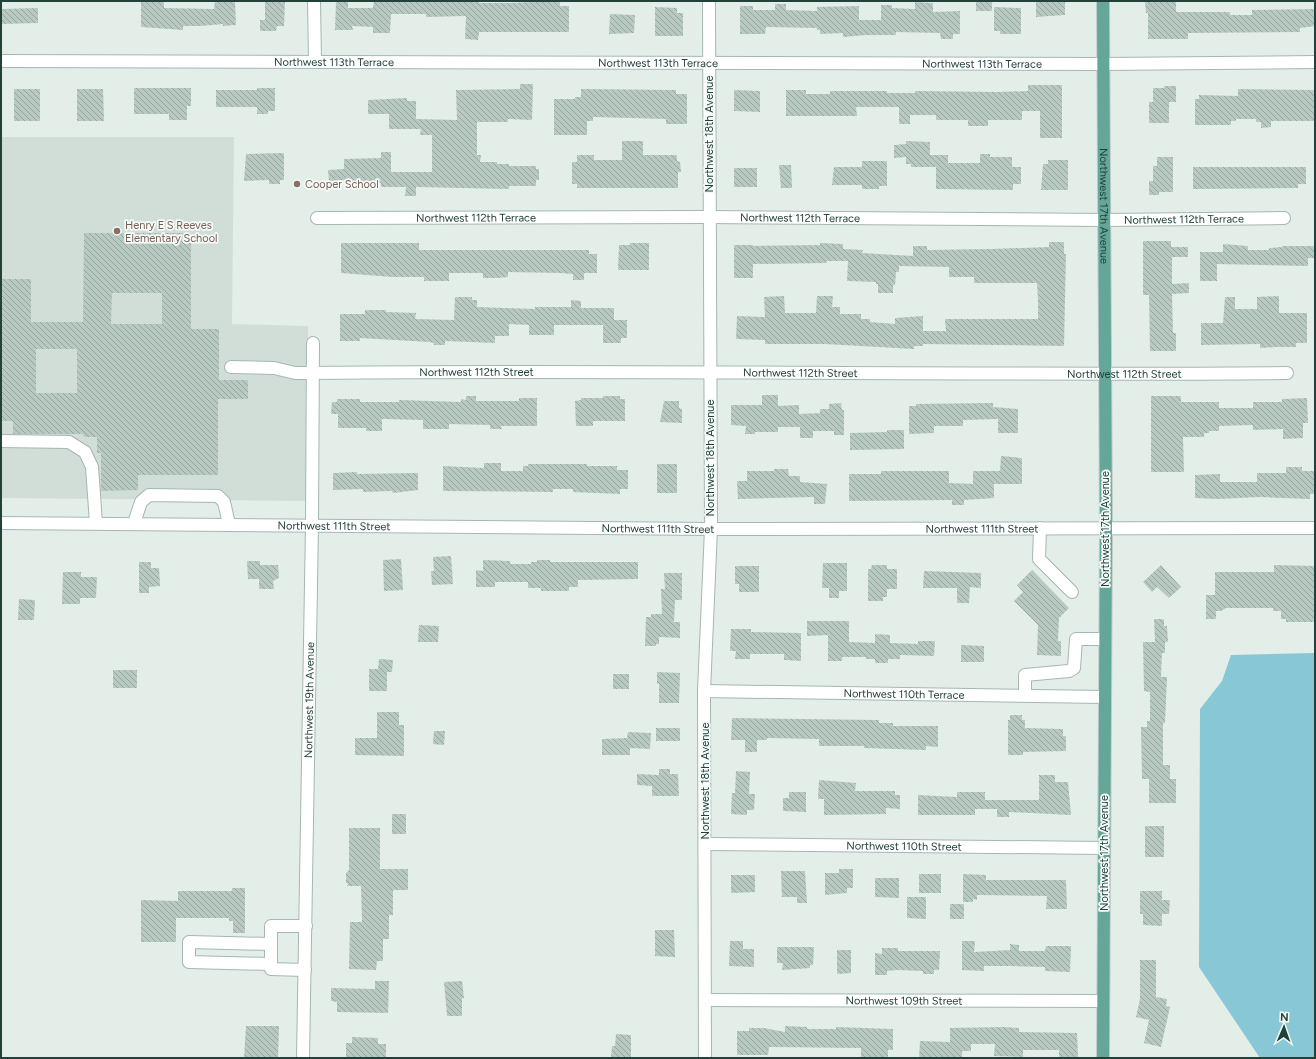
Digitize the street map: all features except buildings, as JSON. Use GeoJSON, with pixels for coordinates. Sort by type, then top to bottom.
{"type":"FeatureCollection","features":[{"type":"Feature","properties":{"kind":"main road","name":"Northwest 17th Avenue"},"geometry":{"type":"LineString","coordinates":[[1103,1],[1106,528],[1103,1058]]}},
{"type":"Feature","properties":{"kind":"street"},"geometry":{"type":"LineString","coordinates":[[314,1],[315,61]]}},
{"type":"Feature","properties":{"kind":"street","name":"Northwest 18th Avenue"},"geometry":{"type":"LineString","coordinates":[[705,1058],[704,690],[711,529],[709,1]]}},
{"type":"Feature","properties":{"kind":"street","name":"Northwest 113th Terrace"},"geometry":{"type":"LineString","coordinates":[[1,61],[1103,64],[1315,62]]}},
{"type":"Feature","properties":{"kind":"street","name":"Northwest 112th Terrace"},"geometry":{"type":"LineString","coordinates":[[316,218],[709,217],[1105,220],[1284,218]]}},
{"type":"Feature","properties":{"kind":"street","name":"Northwest 19th Avenue"},"geometry":{"type":"LineString","coordinates":[[303,1058],[312,525],[313,343]]}},
{"type":"Feature","properties":{"kind":"street","name":"Northwest 112th Street"},"geometry":{"type":"LineString","coordinates":[[231,367],[274,368],[295,373],[1287,373]]}},
{"type":"Feature","properties":{"kind":"street"},"geometry":{"type":"LineString","coordinates":[[1,441],[69,442],[85,452],[92,467],[96,523]]}},
{"type":"Feature","properties":{"kind":"street"},"geometry":{"type":"LineString","coordinates":[[134,523],[141,502],[149,495],[163,495],[218,496],[224,502],[229,524]]}},
{"type":"Feature","properties":{"kind":"street","name":"Northwest 111th Street"},"geometry":{"type":"LineString","coordinates":[[1,522],[711,529],[1315,528]]}},
{"type":"Feature","properties":{"kind":"street"},"geometry":{"type":"LineString","coordinates":[[1040,528],[1039,559],[1072,592]]}},
{"type":"Feature","properties":{"kind":"street"},"geometry":{"type":"LineString","coordinates":[[1025,695],[1025,675],[1069,671],[1074,668],[1076,639],[1105,639]]}},
{"type":"Feature","properties":{"kind":"street","name":"Northwest 110th Terrace"},"geometry":{"type":"LineString","coordinates":[[704,690],[1104,697]]}},
{"type":"Feature","properties":{"kind":"street","name":"Northwest 110th Street"},"geometry":{"type":"LineString","coordinates":[[705,844],[1104,848]]}},
{"type":"Feature","properties":{"kind":"street"},"geometry":{"type":"LineString","coordinates":[[305,970],[271,969],[271,926],[306,926]]}},
{"type":"Feature","properties":{"kind":"street"},"geometry":{"type":"LineString","coordinates":[[271,944],[189,942],[189,962],[271,964]]}},
{"type":"Feature","properties":{"kind":"street","name":"Northwest 109th Street"},"geometry":{"type":"LineString","coordinates":[[706,1000],[1103,1001]]}},
{"type":"Feature","properties":{"kind":"shaded area","name":"Henry E S Reeves Elementary School"},"geometry":{"type":"Polygon","coordinates":[[[1,137],[234,137],[232,324],[308,326],[310,501],[1,498],[1,137]]]}},
{"type":"Feature","properties":{"kind":"water"},"geometry":{"type":"Polygon","coordinates":[[[1315,653],[1315,1058],[1260,1058],[1199,967],[1200,709],[1222,681],[1231,655],[1315,653]]]}},
{"type":"Feature","properties":{"kind":"place","name":"Cooper School"},"geometry":{"type":"Point","coordinates":[297,184]}},
{"type":"Feature","properties":{"kind":"place","name":"Henry E S Reeves Elementary School"},"geometry":{"type":"Point","coordinates":[117,231]}}]}
